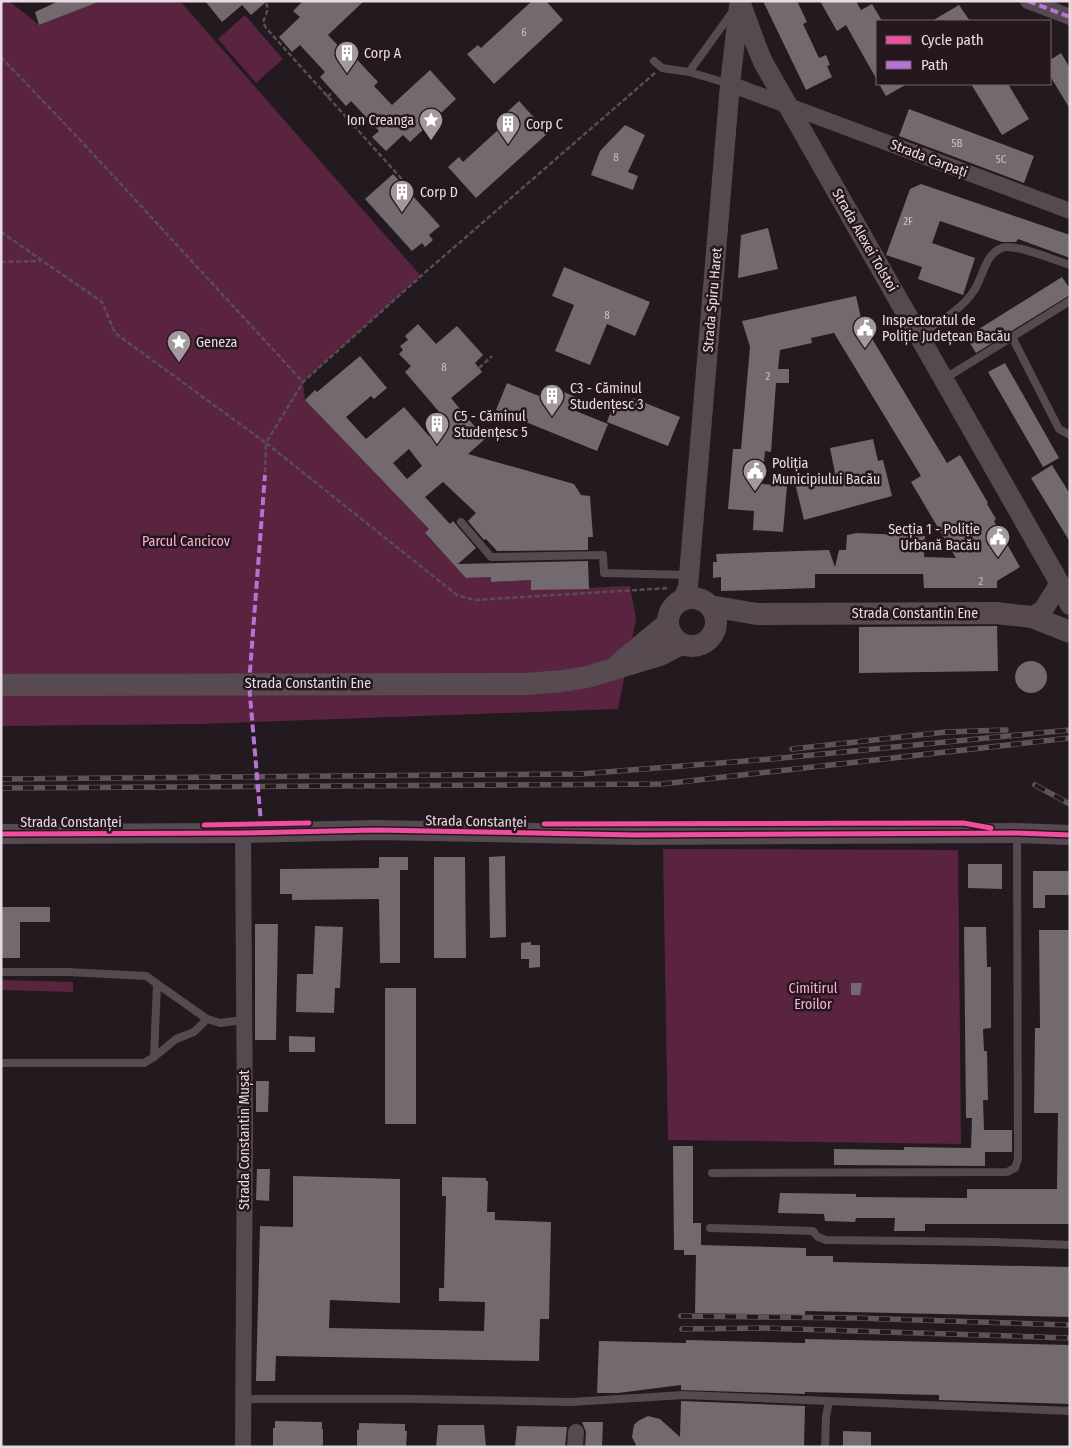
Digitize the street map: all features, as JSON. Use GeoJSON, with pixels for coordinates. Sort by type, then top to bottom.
{"type":"FeatureCollection","features":[{"type":"Feature","properties":{"kind":"main road"},"geometry":{"type":"LineString","coordinates":[[687,587],[693,598],[703,600],[710,606],[715,615],[716,625],[713,635],[706,642],[696,646],[680,644],[674,639],[669,632],[667,624],[671,609],[687,587]]}},
{"type":"Feature","properties":{"kind":"main road","name":"Strada Constantin Ene"},"geometry":{"type":"LineString","coordinates":[[710,606],[757,614],[996,612],[1032,617],[1070,632]]}},
{"type":"Feature","properties":{"kind":"main road","name":"Strada Constantin Ene"},"geometry":{"type":"LineString","coordinates":[[713,635],[757,614]]}},
{"type":"Feature","properties":{"kind":"main road","name":"Strada Constantin Ene"},"geometry":{"type":"LineString","coordinates":[[613,668],[667,624]]}},
{"type":"Feature","properties":{"kind":"main road","name":"Strada Constantin Ene"},"geometry":{"type":"LineString","coordinates":[[1,685],[526,684],[587,677],[660,655],[680,644]]}},
{"type":"Feature","properties":{"kind":"street","name":"Strada Spiru Haret"},"geometry":{"type":"LineString","coordinates":[[687,587],[730,84],[740,1]]}},
{"type":"Feature","properties":{"kind":"street","name":"Strada Alexei Tolstoi"},"geometry":{"type":"LineString","coordinates":[[740,1],[756,45],[788,104],[1060,583],[1070,605]]}},
{"type":"Feature","properties":{"kind":"street"},"geometry":{"type":"LineString","coordinates":[[1028,1],[1070,17]]}},
{"type":"Feature","properties":{"kind":"street","name":"Strada Carpați"},"geometry":{"type":"LineString","coordinates":[[730,84],[788,104],[1070,211]]}},
{"type":"Feature","properties":{"kind":"street"},"geometry":{"type":"LineString","coordinates":[[1032,617],[1043,610],[1060,583]]}},
{"type":"Feature","properties":{"kind":"street","name":"Strada Constanței"},"geometry":{"type":"LineString","coordinates":[[1,834],[243,833],[376,830],[635,835],[1017,833],[1070,835]]}},
{"type":"Feature","properties":{"kind":"street","name":"Strada Constantin Mușat"},"geometry":{"type":"LineString","coordinates":[[243,833],[245,1130],[244,1447]]}},
{"type":"Feature","properties":{"kind":"lane"},"geometry":{"type":"LineString","coordinates":[[689,72],[740,1]]}},
{"type":"Feature","properties":{"kind":"lane"},"geometry":{"type":"LineString","coordinates":[[654,61],[662,68],[689,72],[730,84]]}},
{"type":"Feature","properties":{"kind":"lane"},"geometry":{"type":"LineString","coordinates":[[918,335],[945,319],[965,302],[975,288],[989,258],[997,251],[1006,247],[1018,248],[1070,265]]}},
{"type":"Feature","properties":{"kind":"lane"},"geometry":{"type":"LineString","coordinates":[[944,379],[1070,301]]}},
{"type":"Feature","properties":{"kind":"lane"},"geometry":{"type":"LineString","coordinates":[[1012,337],[1059,429],[1070,435]]}},
{"type":"Feature","properties":{"kind":"lane"},"geometry":{"type":"LineString","coordinates":[[461,522],[491,557],[603,555],[604,573],[687,587]]}},
{"type":"Feature","properties":{"kind":"lane"},"geometry":{"type":"LineString","coordinates":[[712,1172],[1007,1172],[1015,1168],[1018,1159],[1017,833]]}},
{"type":"Feature","properties":{"kind":"lane"},"geometry":{"type":"LineString","coordinates":[[1,972],[67,972],[146,976],[207,1019],[220,1023],[244,1020]]}},
{"type":"Feature","properties":{"kind":"lane"},"geometry":{"type":"LineString","coordinates":[[154,1057],[157,984]]}},
{"type":"Feature","properties":{"kind":"lane"},"geometry":{"type":"LineString","coordinates":[[1,1063],[144,1063],[176,1039],[194,1032],[207,1019]]}},
{"type":"Feature","properties":{"kind":"lane"},"geometry":{"type":"LineString","coordinates":[[710,1228],[813,1231],[818,1237],[826,1240],[1070,1245]]}},
{"type":"Feature","properties":{"kind":"lane"},"geometry":{"type":"LineString","coordinates":[[243,1399],[571,1402],[684,1394],[1070,1411]]}},
{"type":"Feature","properties":{"kind":"lane"},"geometry":{"type":"LineString","coordinates":[[825,1447],[826,1416],[829,1401]]}},
{"type":"Feature","properties":{"kind":"path"},"geometry":{"type":"LineString","coordinates":[[266,2],[268,9],[263,22],[266,28],[409,187]]}},
{"type":"Feature","properties":{"kind":"path"},"geometry":{"type":"LineString","coordinates":[[1,57],[83,142],[302,382]]}},
{"type":"Feature","properties":{"kind":"path"},"geometry":{"type":"LineString","coordinates":[[265,475],[266,443],[302,382],[428,270],[662,68]]}},
{"type":"Feature","properties":{"kind":"path"},"geometry":{"type":"LineString","coordinates":[[327,97],[333,92]]}},
{"type":"Feature","properties":{"kind":"path"},"geometry":{"type":"LineString","coordinates":[[1,232],[102,302],[115,333],[266,443],[457,595],[474,600],[687,587]]}},
{"type":"Feature","properties":{"kind":"path"},"geometry":{"type":"LineString","coordinates":[[1,262],[43,261]]}},
{"type":"Feature","properties":{"kind":"path"},"geometry":{"type":"LineString","coordinates":[[479,368],[492,356]]}},
{"type":"Feature","properties":{"kind":"green space","name":"Parcul Cancicov"},"geometry":{"type":"Polygon","coordinates":[[[1,1],[9,1],[39,25],[99,1],[180,1],[421,276],[303,382],[305,400],[429,529],[425,534],[456,567],[464,564],[465,578],[491,577],[491,582],[531,580],[531,590],[630,586],[636,619],[618,709],[199,724],[1,726],[1,1]]]}},
{"type":"Feature","properties":{"kind":"green space"},"geometry":{"type":"Polygon","coordinates":[[[245,15],[283,59],[256,83],[218,39],[245,15]]]}},
{"type":"Feature","properties":{"kind":"green space","name":"Cimitirul Eroilor"},"geometry":{"type":"Polygon","coordinates":[[[663,849],[958,850],[961,1144],[668,1140],[663,849]]]}},
{"type":"Feature","properties":{"kind":"green space"},"geometry":{"type":"Polygon","coordinates":[[[1,980],[73,982],[73,992],[1,990],[1,980]]]}},
{"type":"Feature","properties":{"kind":"building"},"geometry":{"type":"Polygon","coordinates":[[[59,1],[98,2],[39,25],[35,12],[59,1]]]}},
{"type":"Feature","properties":{"kind":"building"},"geometry":{"type":"Polygon","coordinates":[[[205,1],[267,1],[251,15],[242,5],[222,22],[205,1]]]}},
{"type":"Feature","properties":{"kind":"building","name":"Corp A"},"geometry":{"type":"Polygon","coordinates":[[[303,1],[364,1],[328,35],[346,54],[349,51],[378,82],[374,86],[392,105],[430,70],[456,99],[410,142],[403,135],[386,151],[372,137],[379,131],[351,101],[346,106],[320,77],[325,72],[300,45],[292,52],[279,37],[300,17],[293,11],[303,1]]]}},
{"type":"Feature","properties":{"kind":"building"},"geometry":{"type":"Polygon","coordinates":[[[532,1],[546,1],[563,20],[494,84],[467,54],[478,45],[481,48],[532,1]]]}},
{"type":"Feature","properties":{"kind":"building"},"geometry":{"type":"Polygon","coordinates":[[[763,1],[797,1],[807,22],[803,24],[819,58],[826,55],[830,65],[827,66],[832,77],[806,90],[763,1]]]}},
{"type":"Feature","properties":{"kind":"building"},"geometry":{"type":"Polygon","coordinates":[[[820,1],[856,1],[861,10],[872,4],[881,20],[876,20],[876,78],[846,25],[837,31],[820,1]]]}},
{"type":"Feature","properties":{"kind":"building"},"geometry":{"type":"Polygon","coordinates":[[[959,5],[969,20],[934,20],[959,5]]]}},
{"type":"Feature","properties":{"kind":"building"},"geometry":{"type":"Polygon","coordinates":[[[1061,53],[1070,68],[1070,109],[1051,78],[1051,59],[1061,53]]]}},
{"type":"Feature","properties":{"kind":"building"},"geometry":{"type":"Polygon","coordinates":[[[880,85],[905,85],[886,96],[880,85]]]}},
{"type":"Feature","properties":{"kind":"building"},"geometry":{"type":"Polygon","coordinates":[[[972,85],[1009,85],[1029,119],[1002,135],[972,85]]]}},
{"type":"Feature","properties":{"kind":"building","name":"Corp C"},"geometry":{"type":"Polygon","coordinates":[[[519,101],[548,133],[476,198],[448,167],[459,157],[463,162],[510,119],[505,114],[519,101]]]}},
{"type":"Feature","properties":{"kind":"building"},"geometry":{"type":"Polygon","coordinates":[[[909,109],[1034,156],[1024,183],[899,136],[909,109]]]}},
{"type":"Feature","properties":{"kind":"building"},"geometry":{"type":"Polygon","coordinates":[[[625,125],[645,135],[628,172],[638,176],[633,190],[591,175],[600,151],[625,125]]]}},
{"type":"Feature","properties":{"kind":"building","name":"Corp D"},"geometry":{"type":"Polygon","coordinates":[[[393,174],[440,226],[429,235],[433,240],[425,247],[422,243],[412,251],[365,199],[393,174]]]}},
{"type":"Feature","properties":{"kind":"building"},"geometry":{"type":"Polygon","coordinates":[[[921,184],[1070,235],[1070,258],[1018,239],[1016,242],[1002,242],[940,221],[932,243],[975,258],[963,295],[918,279],[922,267],[886,255],[910,189],[921,184]]]}},
{"type":"Feature","properties":{"kind":"building"},"geometry":{"type":"Polygon","coordinates":[[[768,228],[778,269],[738,278],[741,235],[768,228]]]}},
{"type":"Feature","properties":{"kind":"building"},"geometry":{"type":"Polygon","coordinates":[[[564,267],[650,302],[635,336],[607,324],[590,365],[555,351],[574,305],[552,296],[564,267]]]}},
{"type":"Feature","properties":{"kind":"building"},"geometry":{"type":"Polygon","coordinates":[[[1062,277],[1070,289],[1070,295],[976,353],[966,337],[1062,277]]]}},
{"type":"Feature","properties":{"kind":"building"},"geometry":{"type":"Polygon","coordinates":[[[856,296],[862,322],[947,463],[960,455],[988,503],[996,519],[994,521],[1020,567],[997,581],[997,588],[924,588],[923,574],[815,574],[815,588],[721,591],[721,577],[713,578],[713,562],[717,562],[716,554],[829,550],[835,567],[839,550],[846,550],[847,535],[857,533],[925,536],[924,557],[956,558],[911,482],[921,476],[834,333],[811,338],[812,343],[780,350],[778,369],[789,369],[789,383],[776,383],[771,452],[765,451],[762,484],[787,486],[783,532],[753,530],[754,511],[728,509],[733,449],[741,449],[750,347],[742,321],[856,296]]]}},
{"type":"Feature","properties":{"kind":"building"},"geometry":{"type":"Polygon","coordinates":[[[418,324],[436,344],[457,326],[483,355],[475,363],[482,372],[451,398],[485,439],[468,454],[574,484],[581,495],[590,496],[593,537],[588,537],[588,550],[497,551],[486,539],[484,540],[468,521],[476,513],[443,482],[425,497],[450,524],[453,521],[476,548],[458,564],[588,561],[589,589],[531,590],[531,580],[491,582],[491,577],[466,578],[425,533],[429,529],[305,400],[315,390],[317,392],[360,356],[387,388],[374,399],[371,396],[346,417],[366,439],[404,407],[429,436],[447,421],[405,372],[411,366],[399,354],[403,350],[400,346],[408,340],[405,336],[418,324]],[[409,449],[393,463],[407,479],[422,466],[409,449]]]}},
{"type":"Feature","properties":{"kind":"building"},"geometry":{"type":"Polygon","coordinates":[[[1005,363],[1059,458],[1043,467],[988,372],[1005,363]]]}},
{"type":"Feature","properties":{"kind":"building","name":"C3 - Căminul Studențesc 3"},"geometry":{"type":"Polygon","coordinates":[[[507,383],[549,400],[554,388],[576,397],[571,409],[608,424],[597,451],[496,410],[507,383]]]}},
{"type":"Feature","properties":{"kind":"building"},"geometry":{"type":"Polygon","coordinates":[[[633,398],[680,417],[668,446],[607,422],[612,408],[618,410],[622,400],[630,404],[633,398]]]}},
{"type":"Feature","properties":{"kind":"building"},"geometry":{"type":"Polygon","coordinates":[[[873,439],[878,461],[883,460],[892,496],[804,520],[795,483],[835,473],[830,448],[873,439]]]}},
{"type":"Feature","properties":{"kind":"building"},"geometry":{"type":"Polygon","coordinates":[[[1052,465],[1070,494],[1070,542],[1031,478],[1052,465]]]}},
{"type":"Feature","properties":{"kind":"building"},"geometry":{"type":"Polygon","coordinates":[[[997,626],[998,671],[859,673],[859,627],[997,626]]]}},
{"type":"Feature","properties":{"kind":"building"},"geometry":{"type":"Polygon","coordinates":[[[1031,661],[1037,662],[1042,666],[1046,671],[1046,683],[1042,688],[1037,692],[1031,693],[1025,692],[1020,688],[1016,683],[1015,677],[1016,671],[1020,666],[1025,662],[1031,661]]]}},
{"type":"Feature","properties":{"kind":"building"},"geometry":{"type":"Polygon","coordinates":[[[505,856],[506,937],[490,938],[489,857],[505,856]]]}},
{"type":"Feature","properties":{"kind":"building"},"geometry":{"type":"Polygon","coordinates":[[[379,857],[408,857],[408,870],[400,870],[400,963],[380,963],[379,899],[292,900],[292,894],[280,894],[280,869],[379,868],[379,857]]]}},
{"type":"Feature","properties":{"kind":"building"},"geometry":{"type":"Polygon","coordinates":[[[434,857],[465,857],[466,958],[434,958],[434,857]]]}},
{"type":"Feature","properties":{"kind":"building"},"geometry":{"type":"Polygon","coordinates":[[[968,864],[1002,864],[1002,889],[968,888],[968,864]]]}},
{"type":"Feature","properties":{"kind":"building"},"geometry":{"type":"Polygon","coordinates":[[[1033,871],[1070,871],[1070,895],[1045,895],[1045,908],[1033,908],[1033,871]]]}},
{"type":"Feature","properties":{"kind":"building"},"geometry":{"type":"Polygon","coordinates":[[[1,907],[50,907],[50,922],[20,922],[20,958],[1,958],[1,907]]]}},
{"type":"Feature","properties":{"kind":"building"},"geometry":{"type":"Polygon","coordinates":[[[255,924],[278,924],[276,1040],[255,1040],[255,924]]]}},
{"type":"Feature","properties":{"kind":"building"},"geometry":{"type":"Polygon","coordinates":[[[315,926],[343,927],[340,988],[335,988],[334,1013],[296,1012],[297,974],[313,974],[315,926]]]}},
{"type":"Feature","properties":{"kind":"building"},"geometry":{"type":"Polygon","coordinates":[[[964,927],[986,927],[987,967],[991,967],[991,1028],[983,1029],[984,1051],[987,1051],[988,1100],[983,1100],[984,1130],[1012,1130],[1012,1152],[985,1152],[985,1166],[834,1165],[834,1149],[904,1150],[904,1147],[971,1148],[972,1118],[966,1118],[964,927]]]}},
{"type":"Feature","properties":{"kind":"building"},"geometry":{"type":"Polygon","coordinates":[[[1039,930],[1070,930],[1070,1224],[925,1224],[925,1231],[894,1231],[895,1218],[856,1218],[855,1222],[825,1221],[824,1214],[778,1213],[780,1193],[856,1194],[856,1197],[967,1198],[967,1189],[1057,1189],[1058,1113],[1034,1113],[1035,1028],[1040,1028],[1039,930]]]}},
{"type":"Feature","properties":{"kind":"building"},"geometry":{"type":"Polygon","coordinates":[[[531,942],[531,945],[540,945],[540,967],[529,968],[529,959],[521,959],[521,943],[531,942]]]}},
{"type":"Feature","properties":{"kind":"building"},"geometry":{"type":"Polygon","coordinates":[[[851,983],[862,983],[860,995],[851,995],[851,983]]]}},
{"type":"Feature","properties":{"kind":"building"},"geometry":{"type":"Polygon","coordinates":[[[385,988],[416,988],[416,1124],[385,1124],[385,988]]]}},
{"type":"Feature","properties":{"kind":"building"},"geometry":{"type":"Polygon","coordinates":[[[289,1036],[315,1037],[315,1052],[289,1052],[289,1036]]]}},
{"type":"Feature","properties":{"kind":"building"},"geometry":{"type":"Polygon","coordinates":[[[256,1081],[269,1081],[268,1112],[256,1112],[256,1081]]]}},
{"type":"Feature","properties":{"kind":"building"},"geometry":{"type":"Polygon","coordinates":[[[673,1146],[693,1146],[693,1223],[701,1223],[701,1245],[806,1248],[806,1256],[833,1256],[833,1262],[1070,1267],[1070,1317],[805,1311],[805,1315],[695,1313],[696,1255],[684,1255],[684,1250],[674,1250],[673,1146]]]}},
{"type":"Feature","properties":{"kind":"building"},"geometry":{"type":"Polygon","coordinates":[[[257,1169],[270,1169],[269,1201],[256,1200],[257,1169]]]}},
{"type":"Feature","properties":{"kind":"building"},"geometry":{"type":"Polygon","coordinates":[[[293,1176],[400,1179],[400,1303],[330,1300],[329,1328],[484,1331],[485,1302],[439,1301],[439,1288],[444,1288],[446,1196],[442,1196],[442,1177],[486,1178],[486,1181],[488,1181],[487,1212],[495,1212],[495,1220],[551,1222],[549,1319],[540,1319],[539,1361],[276,1356],[275,1381],[256,1381],[260,1226],[293,1227],[293,1176]]]}},
{"type":"Feature","properties":{"kind":"building"},"geometry":{"type":"Polygon","coordinates":[[[805,1339],[1070,1345],[1070,1404],[939,1400],[939,1395],[805,1392],[805,1394],[681,1390],[681,1385],[618,1393],[597,1393],[599,1341],[686,1343],[686,1340],[805,1343],[805,1339]]]}},
{"type":"Feature","properties":{"kind":"building"},"geometry":{"type":"Polygon","coordinates":[[[681,1401],[805,1406],[804,1447],[637,1447],[632,1437],[634,1425],[648,1416],[660,1419],[680,1437],[681,1401]]]}},
{"type":"Feature","properties":{"kind":"building"},"geometry":{"type":"Polygon","coordinates":[[[275,1421],[322,1422],[323,1445],[321,1447],[273,1446],[275,1421]]]}},
{"type":"Feature","properties":{"kind":"building"},"geometry":{"type":"Polygon","coordinates":[[[582,1422],[603,1422],[602,1447],[585,1447],[586,1432],[582,1422]]]}},
{"type":"Feature","properties":{"kind":"building"},"geometry":{"type":"Polygon","coordinates":[[[359,1423],[405,1424],[405,1431],[407,1431],[406,1447],[357,1446],[359,1423]]]}},
{"type":"Feature","properties":{"kind":"building"},"geometry":{"type":"Polygon","coordinates":[[[438,1425],[484,1425],[486,1447],[436,1447],[438,1425]]]}},
{"type":"Feature","properties":{"kind":"building"},"geometry":{"type":"Polygon","coordinates":[[[517,1426],[567,1427],[565,1447],[515,1447],[517,1426]]]}},
{"type":"Feature","properties":{"kind":"building"},"geometry":{"type":"Polygon","coordinates":[[[843,1431],[871,1432],[871,1447],[843,1447],[843,1431]]]}},
{"type":"Feature","properties":{"kind":"railway"},"geometry":{"type":"LineString","coordinates":[[792,749],[946,732],[1006,730]]}},
{"type":"Feature","properties":{"kind":"railway"},"geometry":{"type":"LineString","coordinates":[[1,779],[580,774],[771,759],[1070,730]]}},
{"type":"Feature","properties":{"kind":"railway"},"geometry":{"type":"LineString","coordinates":[[1,788],[662,784],[1070,738]]}},
{"type":"Feature","properties":{"kind":"railway"},"geometry":{"type":"LineString","coordinates":[[1035,785],[1070,804]]}},
{"type":"Feature","properties":{"kind":"railway"},"geometry":{"type":"LineString","coordinates":[[681,1316],[855,1318],[1070,1325]]}},
{"type":"Feature","properties":{"kind":"railway"},"geometry":{"type":"LineString","coordinates":[[682,1329],[764,1328],[1070,1338]]}},
{"type":"Feature","properties":{"kind":"marked path"},"geometry":{"type":"LineString","coordinates":[[1028,1],[1070,17]]}},
{"type":"Feature","properties":{"kind":"marked path"},"geometry":{"type":"LineString","coordinates":[[260,828],[249,684],[265,475]]}},
{"type":"Feature","properties":{"kind":"cycle path"},"geometry":{"type":"LineString","coordinates":[[204,825],[309,823]]}},
{"type":"Feature","properties":{"kind":"cycle path"},"geometry":{"type":"LineString","coordinates":[[544,824],[963,823],[991,828]]}},
{"type":"Feature","properties":{"kind":"cycle path"},"geometry":{"type":"LineString","coordinates":[[1,834],[243,833],[376,830],[635,835],[1017,833],[1070,835]]}},
{"type":"Feature","properties":{"kind":"place","name":"Corp A"},"geometry":{"type":"Point","coordinates":[347,74]}},
{"type":"Feature","properties":{"kind":"place","name":"Ion Creanga"},"geometry":{"type":"Point","coordinates":[431,141]}},
{"type":"Feature","properties":{"kind":"place","name":"Corp C"},"geometry":{"type":"Point","coordinates":[508,145]}},
{"type":"Feature","properties":{"kind":"place","name":"Corp D"},"geometry":{"type":"Point","coordinates":[402,213]}},
{"type":"Feature","properties":{"kind":"place","name":"Inspectoratul de Poliție Județean Bacău"},"geometry":{"type":"Point","coordinates":[865,349]}},
{"type":"Feature","properties":{"kind":"place","name":"Geneza"},"geometry":{"type":"Point","coordinates":[179,363]}},
{"type":"Feature","properties":{"kind":"place","name":"C3 - Căminul Studențesc 3"},"geometry":{"type":"Point","coordinates":[552,417]}},
{"type":"Feature","properties":{"kind":"place","name":"C5 - Căminul Studențesc 5"},"geometry":{"type":"Point","coordinates":[437,445]}},
{"type":"Feature","properties":{"kind":"place","name":"Poliția Municipiului Bacău"},"geometry":{"type":"Point","coordinates":[755,492]}},
{"type":"Feature","properties":{"kind":"place","name":"Secția 1 - Poliție Urbană Bacău"},"geometry":{"type":"Point","coordinates":[998,558]}}]}
